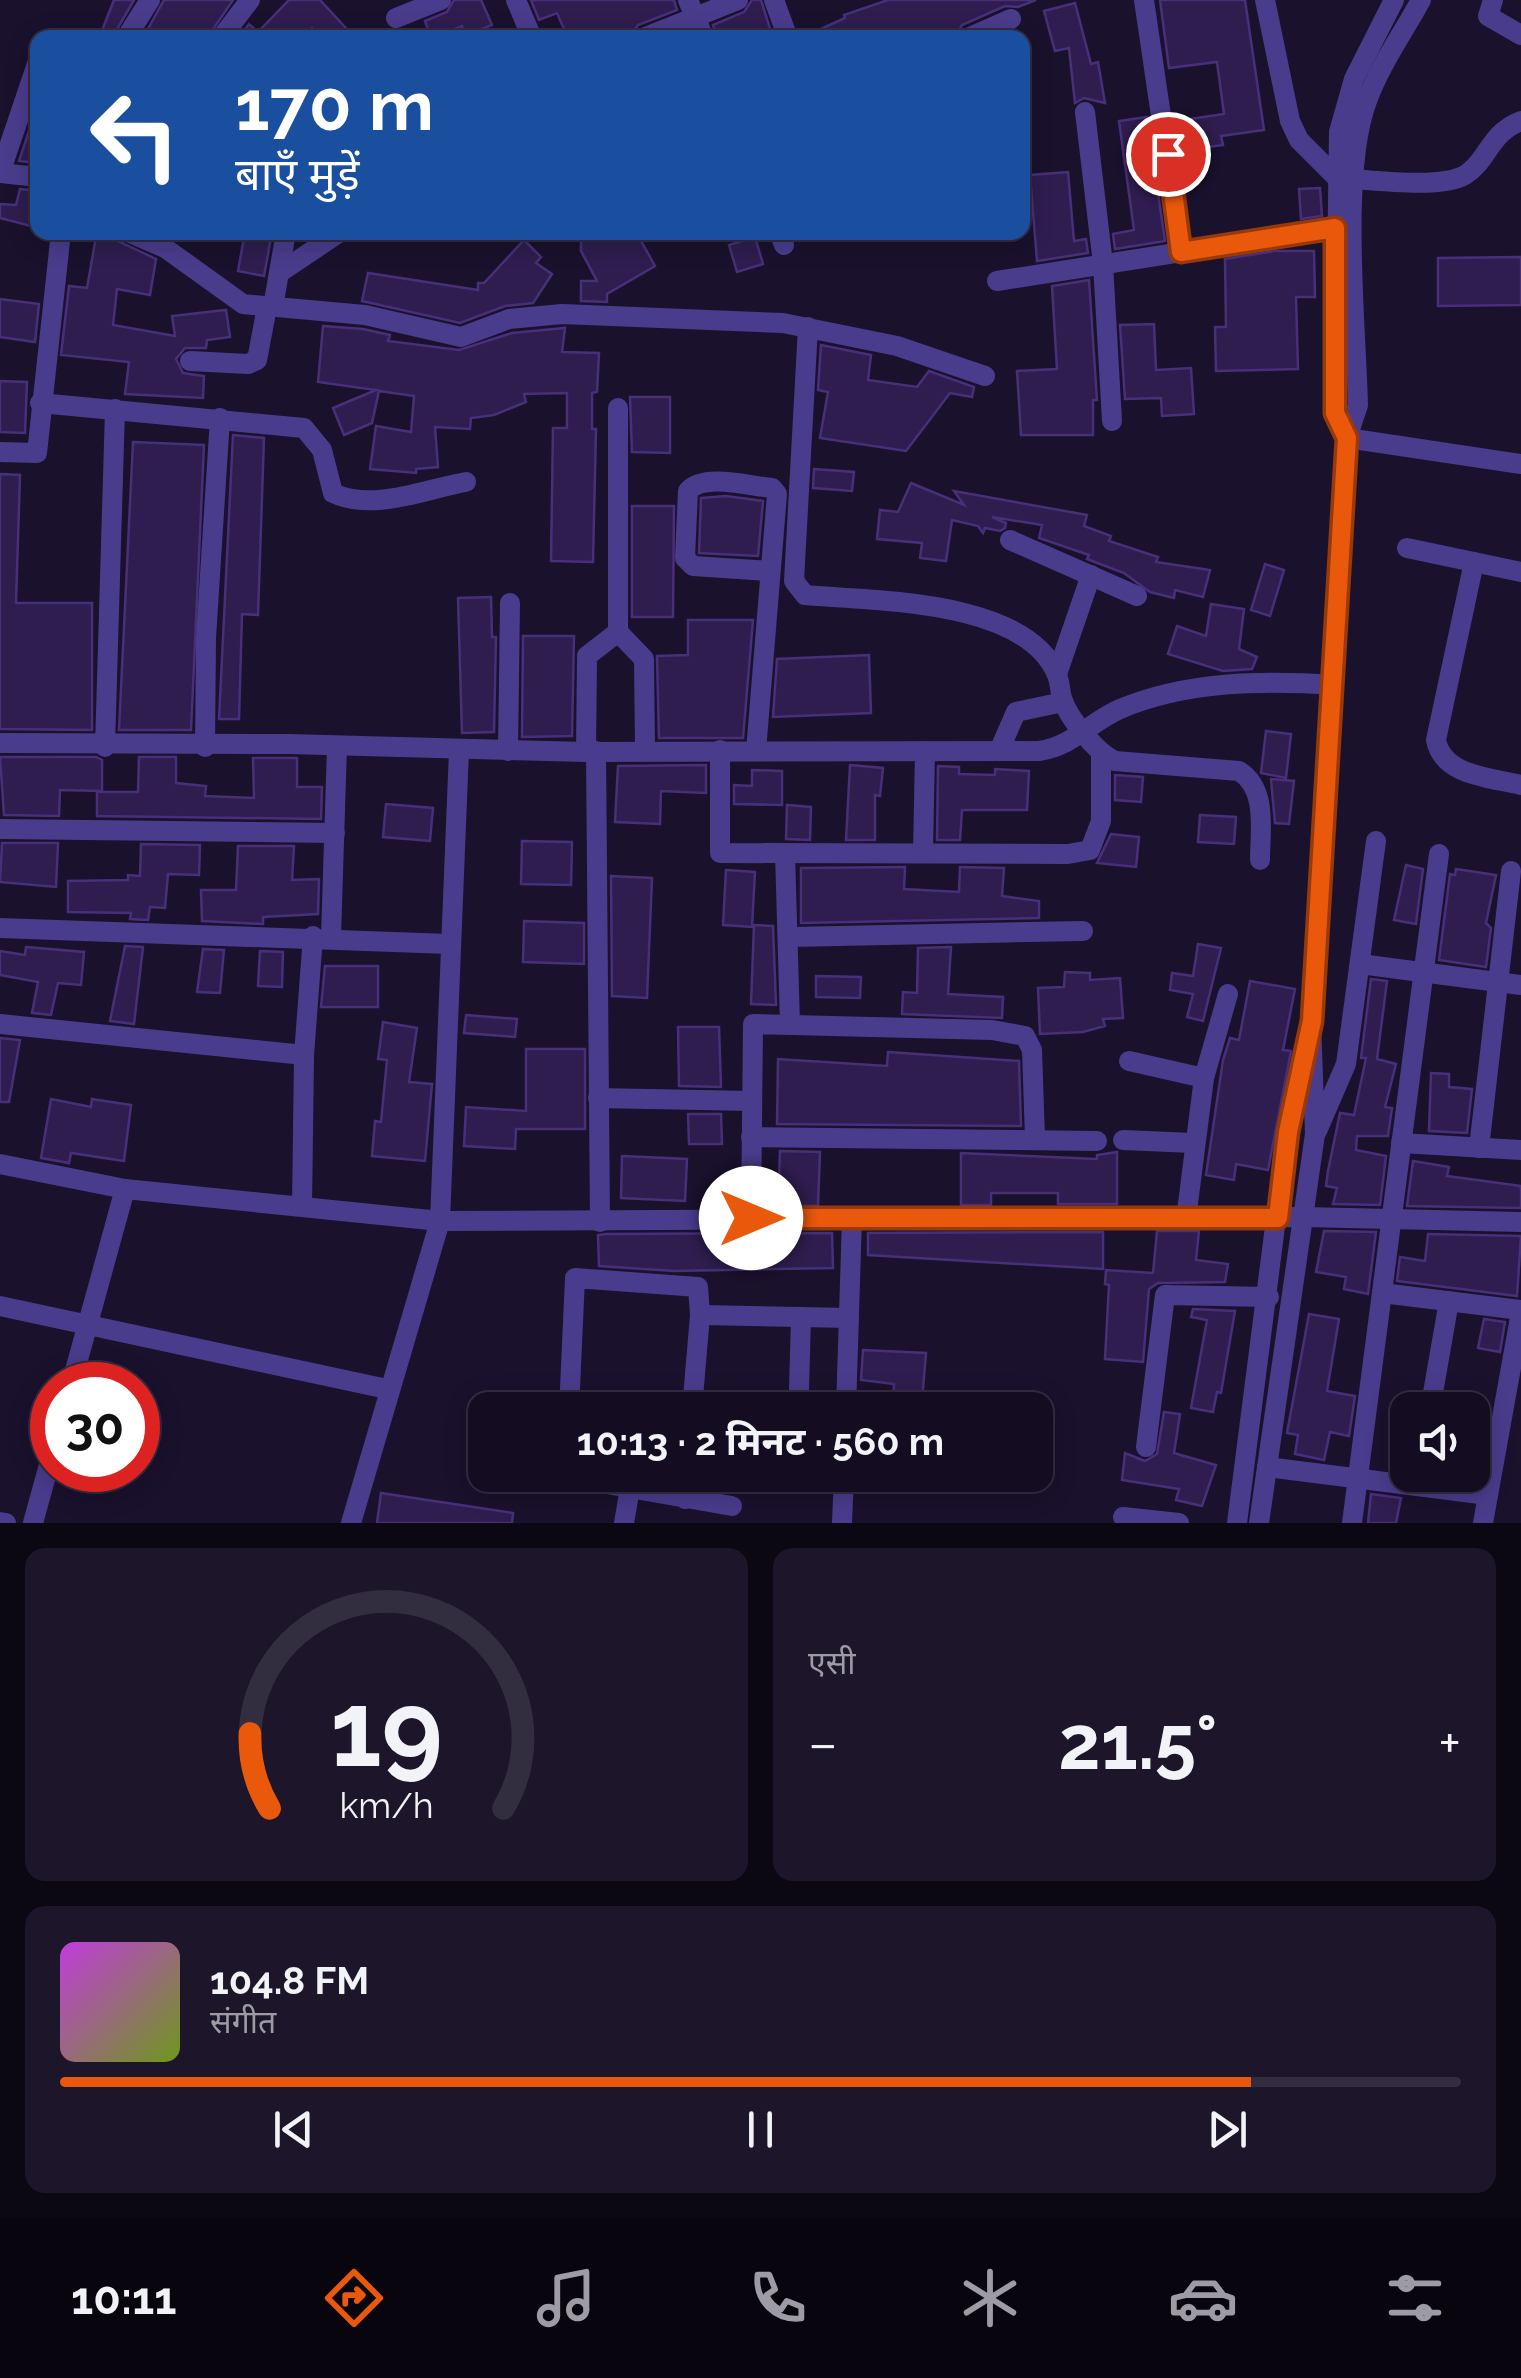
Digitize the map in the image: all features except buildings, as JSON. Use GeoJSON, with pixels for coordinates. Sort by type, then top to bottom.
{"type":"FeatureCollection","features":[{"type":"Feature","properties":{"kind":"street"},"geometry":{"type":"LineString","coordinates":[[131,30],[150,0]]}},
{"type":"Feature","properties":{"kind":"street"},"geometry":{"type":"LineString","coordinates":[[226,30],[250,0]]}},
{"type":"Feature","properties":{"kind":"street"},"geometry":{"type":"LineString","coordinates":[[396,18],[441,0]]}},
{"type":"Feature","properties":{"kind":"street"},"geometry":{"type":"LineString","coordinates":[[516,0],[529,30]]}},
{"type":"Feature","properties":{"kind":"street"},"geometry":{"type":"LineString","coordinates":[[655,30],[691,7],[738,0]]}},
{"type":"Feature","properties":{"kind":"street"},"geometry":{"type":"LineString","coordinates":[[774,0],[785,30]]}},
{"type":"Feature","properties":{"kind":"street"},"geometry":{"type":"LineString","coordinates":[[1144,0],[1181,252]]}},
{"type":"Feature","properties":{"kind":"street"},"geometry":{"type":"LineString","coordinates":[[1266,0],[1290,122],[1299,140],[1345,178],[1440,181],[1466,174],[1504,127],[1521,121]]}},
{"type":"Feature","properties":{"kind":"street"},"geometry":{"type":"LineString","coordinates":[[1259,1523],[1316,1134],[1312,1021],[1347,438],[1358,405],[1345,178],[1345,104],[1394,0]]}},
{"type":"Feature","properties":{"kind":"street"},"geometry":{"type":"LineString","coordinates":[[1347,438],[1335,413],[1335,228],[1366,102],[1421,0]]}},
{"type":"Feature","properties":{"kind":"street"},"geometry":{"type":"LineString","coordinates":[[1492,0],[1488,16],[1521,36]]}},
{"type":"Feature","properties":{"kind":"street"},"geometry":{"type":"LineString","coordinates":[[987,30],[1011,20]]}},
{"type":"Feature","properties":{"kind":"street"},"geometry":{"type":"LineString","coordinates":[[30,85],[0,173],[30,177]]}},
{"type":"Feature","properties":{"kind":"street"},"geometry":{"type":"LineString","coordinates":[[1085,112],[1103,264],[1112,420]]}},
{"type":"Feature","properties":{"kind":"street"},"geometry":{"type":"LineString","coordinates":[[997,280],[1335,228]]}},
{"type":"Feature","properties":{"kind":"street"},"geometry":{"type":"LineString","coordinates":[[0,452],[36,456],[60,240]]}},
{"type":"Feature","properties":{"kind":"street"},"geometry":{"type":"LineString","coordinates":[[147,240],[166,248],[244,304],[365,314],[461,337],[510,319],[562,314],[658,315],[808,327],[897,346],[985,376]]}},
{"type":"Feature","properties":{"kind":"street"},"geometry":{"type":"LineString","coordinates":[[190,361],[248,364],[257,360],[285,240]]}},
{"type":"Feature","properties":{"kind":"street"},"geometry":{"type":"LineString","coordinates":[[279,273],[328,240]]}},
{"type":"Feature","properties":{"kind":"street"},"geometry":{"type":"LineString","coordinates":[[808,327],[794,581],[797,590],[805,596],[920,606],[1002,624],[1032,644],[1057,674],[1063,702],[1101,752],[1115,761],[1238,771],[1247,776],[1261,808],[1260,860]]}},
{"type":"Feature","properties":{"kind":"street"},"geometry":{"type":"LineString","coordinates":[[40,403],[304,428],[322,450],[333,493],[355,501],[414,495],[466,482]]}},
{"type":"Feature","properties":{"kind":"street"},"geometry":{"type":"LineString","coordinates":[[618,408],[618,632],[644,658],[645,750]]}},
{"type":"Feature","properties":{"kind":"street"},"geometry":{"type":"LineString","coordinates":[[105,747],[114,409]]}},
{"type":"Feature","properties":{"kind":"street"},"geometry":{"type":"LineString","coordinates":[[204,746],[220,418]]}},
{"type":"Feature","properties":{"kind":"street"},"geometry":{"type":"LineString","coordinates":[[1347,438],[1521,464]]}},
{"type":"Feature","properties":{"kind":"street"},"geometry":{"type":"LineString","coordinates":[[756,750],[777,504],[772,488],[705,482],[692,485],[685,558],[692,566],[770,571]]}},
{"type":"Feature","properties":{"kind":"street"},"geometry":{"type":"LineString","coordinates":[[1010,540],[1138,596]]}},
{"type":"Feature","properties":{"kind":"street"},"geometry":{"type":"LineString","coordinates":[[1407,548],[1521,572]]}},
{"type":"Feature","properties":{"kind":"street"},"geometry":{"type":"LineString","coordinates":[[1474,562],[1436,740],[1439,756],[1448,766],[1521,785]]}},
{"type":"Feature","properties":{"kind":"street"},"geometry":{"type":"LineString","coordinates":[[1057,674],[1091,575]]}},
{"type":"Feature","properties":{"kind":"street"},"geometry":{"type":"LineString","coordinates":[[508,750],[510,604]]}},
{"type":"Feature","properties":{"kind":"street"},"geometry":{"type":"LineString","coordinates":[[600,1222],[588,656],[618,632]]}},
{"type":"Feature","properties":{"kind":"street"},"geometry":{"type":"LineString","coordinates":[[0,743],[591,752],[999,751],[1060,748],[1116,710],[1212,687],[1265,680],[1334,685]]}},
{"type":"Feature","properties":{"kind":"street"},"geometry":{"type":"LineString","coordinates":[[999,751],[1016,712],[1063,702]]}},
{"type":"Feature","properties":{"kind":"street"},"geometry":{"type":"LineString","coordinates":[[302,1207],[304,1055],[335,833],[337,746]]}},
{"type":"Feature","properties":{"kind":"street"},"geometry":{"type":"LineString","coordinates":[[350,1523],[440,1221],[459,750]]}},
{"type":"Feature","properties":{"kind":"street"},"geometry":{"type":"LineString","coordinates":[[720,750],[716,853],[1068,854],[1090,850],[1101,821],[1101,752]]}},
{"type":"Feature","properties":{"kind":"street"},"geometry":{"type":"LineString","coordinates":[[923,852],[925,751]]}},
{"type":"Feature","properties":{"kind":"street"},"geometry":{"type":"LineString","coordinates":[[0,830],[335,833]]}},
{"type":"Feature","properties":{"kind":"street"},"geometry":{"type":"LineString","coordinates":[[1316,1134],[1346,1064],[1376,841]]}},
{"type":"Feature","properties":{"kind":"street"},"geometry":{"type":"LineString","coordinates":[[785,853],[790,1024]]}},
{"type":"Feature","properties":{"kind":"street"},"geometry":{"type":"LineString","coordinates":[[1352,1523],[1439,854]]}},
{"type":"Feature","properties":{"kind":"street"},"geometry":{"type":"LineString","coordinates":[[1479,1148],[1495,981],[1511,871]]}},
{"type":"Feature","properties":{"kind":"street"},"geometry":{"type":"LineString","coordinates":[[0,928],[450,944]]}},
{"type":"Feature","properties":{"kind":"street"},"geometry":{"type":"LineString","coordinates":[[790,937],[1083,931]]}},
{"type":"Feature","properties":{"kind":"street"},"geometry":{"type":"LineString","coordinates":[[1360,964],[1521,984]]}},
{"type":"Feature","properties":{"kind":"street"},"geometry":{"type":"LineString","coordinates":[[1186,1219],[1204,1078],[1228,994]]}},
{"type":"Feature","properties":{"kind":"street"},"geometry":{"type":"LineString","coordinates":[[1238,1523],[1288,1132],[1312,1021]]}},
{"type":"Feature","properties":{"kind":"street"},"geometry":{"type":"LineString","coordinates":[[0,1024],[304,1055]]}},
{"type":"Feature","properties":{"kind":"street"},"geometry":{"type":"LineString","coordinates":[[751,1218],[750,1025],[992,1030],[1025,1036],[1032,1050],[1035,1138]]}},
{"type":"Feature","properties":{"kind":"street"},"geometry":{"type":"LineString","coordinates":[[1130,1061],[1204,1078]]}},
{"type":"Feature","properties":{"kind":"street"},"geometry":{"type":"LineString","coordinates":[[598,1098],[751,1100]]}},
{"type":"Feature","properties":{"kind":"street"},"geometry":{"type":"LineString","coordinates":[[751,1137],[1097,1140]]}},
{"type":"Feature","properties":{"kind":"street"},"geometry":{"type":"LineString","coordinates":[[1123,1140],[1193,1143]]}},
{"type":"Feature","properties":{"kind":"street"},"geometry":{"type":"LineString","coordinates":[[1401,1143],[1521,1150]]}},
{"type":"Feature","properties":{"kind":"street"},"geometry":{"type":"LineString","coordinates":[[0,1164],[125,1189],[440,1221],[1304,1218],[1521,1222]]}},
{"type":"Feature","properties":{"kind":"street"},"geometry":{"type":"LineString","coordinates":[[77,1362],[125,1189]]}},
{"type":"Feature","properties":{"kind":"street"},"geometry":{"type":"LineString","coordinates":[[847,1392],[852,1218]]}},
{"type":"Feature","properties":{"kind":"street"},"geometry":{"type":"LineString","coordinates":[[569,1392],[576,1278],[698,1287],[700,1315],[694,1392]]}},
{"type":"Feature","properties":{"kind":"street"},"geometry":{"type":"LineString","coordinates":[[1382,1293],[1521,1311],[1485,1523]]}},
{"type":"Feature","properties":{"kind":"street"},"geometry":{"type":"LineString","coordinates":[[1146,1447],[1165,1296],[1269,1296]]}},
{"type":"Feature","properties":{"kind":"street"},"geometry":{"type":"LineString","coordinates":[[1433,1392],[1449,1301]]}},
{"type":"Feature","properties":{"kind":"street"},"geometry":{"type":"LineString","coordinates":[[0,1306],[387,1390]]}},
{"type":"Feature","properties":{"kind":"street"},"geometry":{"type":"LineString","coordinates":[[700,1315],[849,1318]]}},
{"type":"Feature","properties":{"kind":"street"},"geometry":{"type":"LineString","coordinates":[[799,1390],[801,1318]]}},
{"type":"Feature","properties":{"kind":"street"},"geometry":{"type":"LineString","coordinates":[[1267,1468],[1390,1479]]}},
{"type":"Feature","properties":{"kind":"street"},"geometry":{"type":"LineString","coordinates":[[34,1523],[42,1492]]}},
{"type":"Feature","properties":{"kind":"street"},"geometry":{"type":"LineString","coordinates":[[624,1523],[629,1492]]}},
{"type":"Feature","properties":{"kind":"street"},"geometry":{"type":"LineString","coordinates":[[650,1492],[732,1506]]}},
{"type":"Feature","properties":{"kind":"street"},"geometry":{"type":"LineString","coordinates":[[684,1499],[685,1492]]}},
{"type":"Feature","properties":{"kind":"street"},"geometry":{"type":"LineString","coordinates":[[842,1523],[843,1492]]}},
{"type":"Feature","properties":{"kind":"street"},"geometry":{"type":"LineString","coordinates":[[1474,1492],[1488,1495]]}},
{"type":"Feature","properties":{"kind":"street"},"geometry":{"type":"LineString","coordinates":[[1123,1517],[1179,1523]]}},
{"type":"Feature","properties":{"kind":"route"},"geometry":{"type":"LineString","coordinates":[[751,1218],[1278,1218],[1288,1132],[1312,1021],[1341,570],[1347,438],[1335,413],[1335,228],[1181,252],[1168,154]]}}]}
